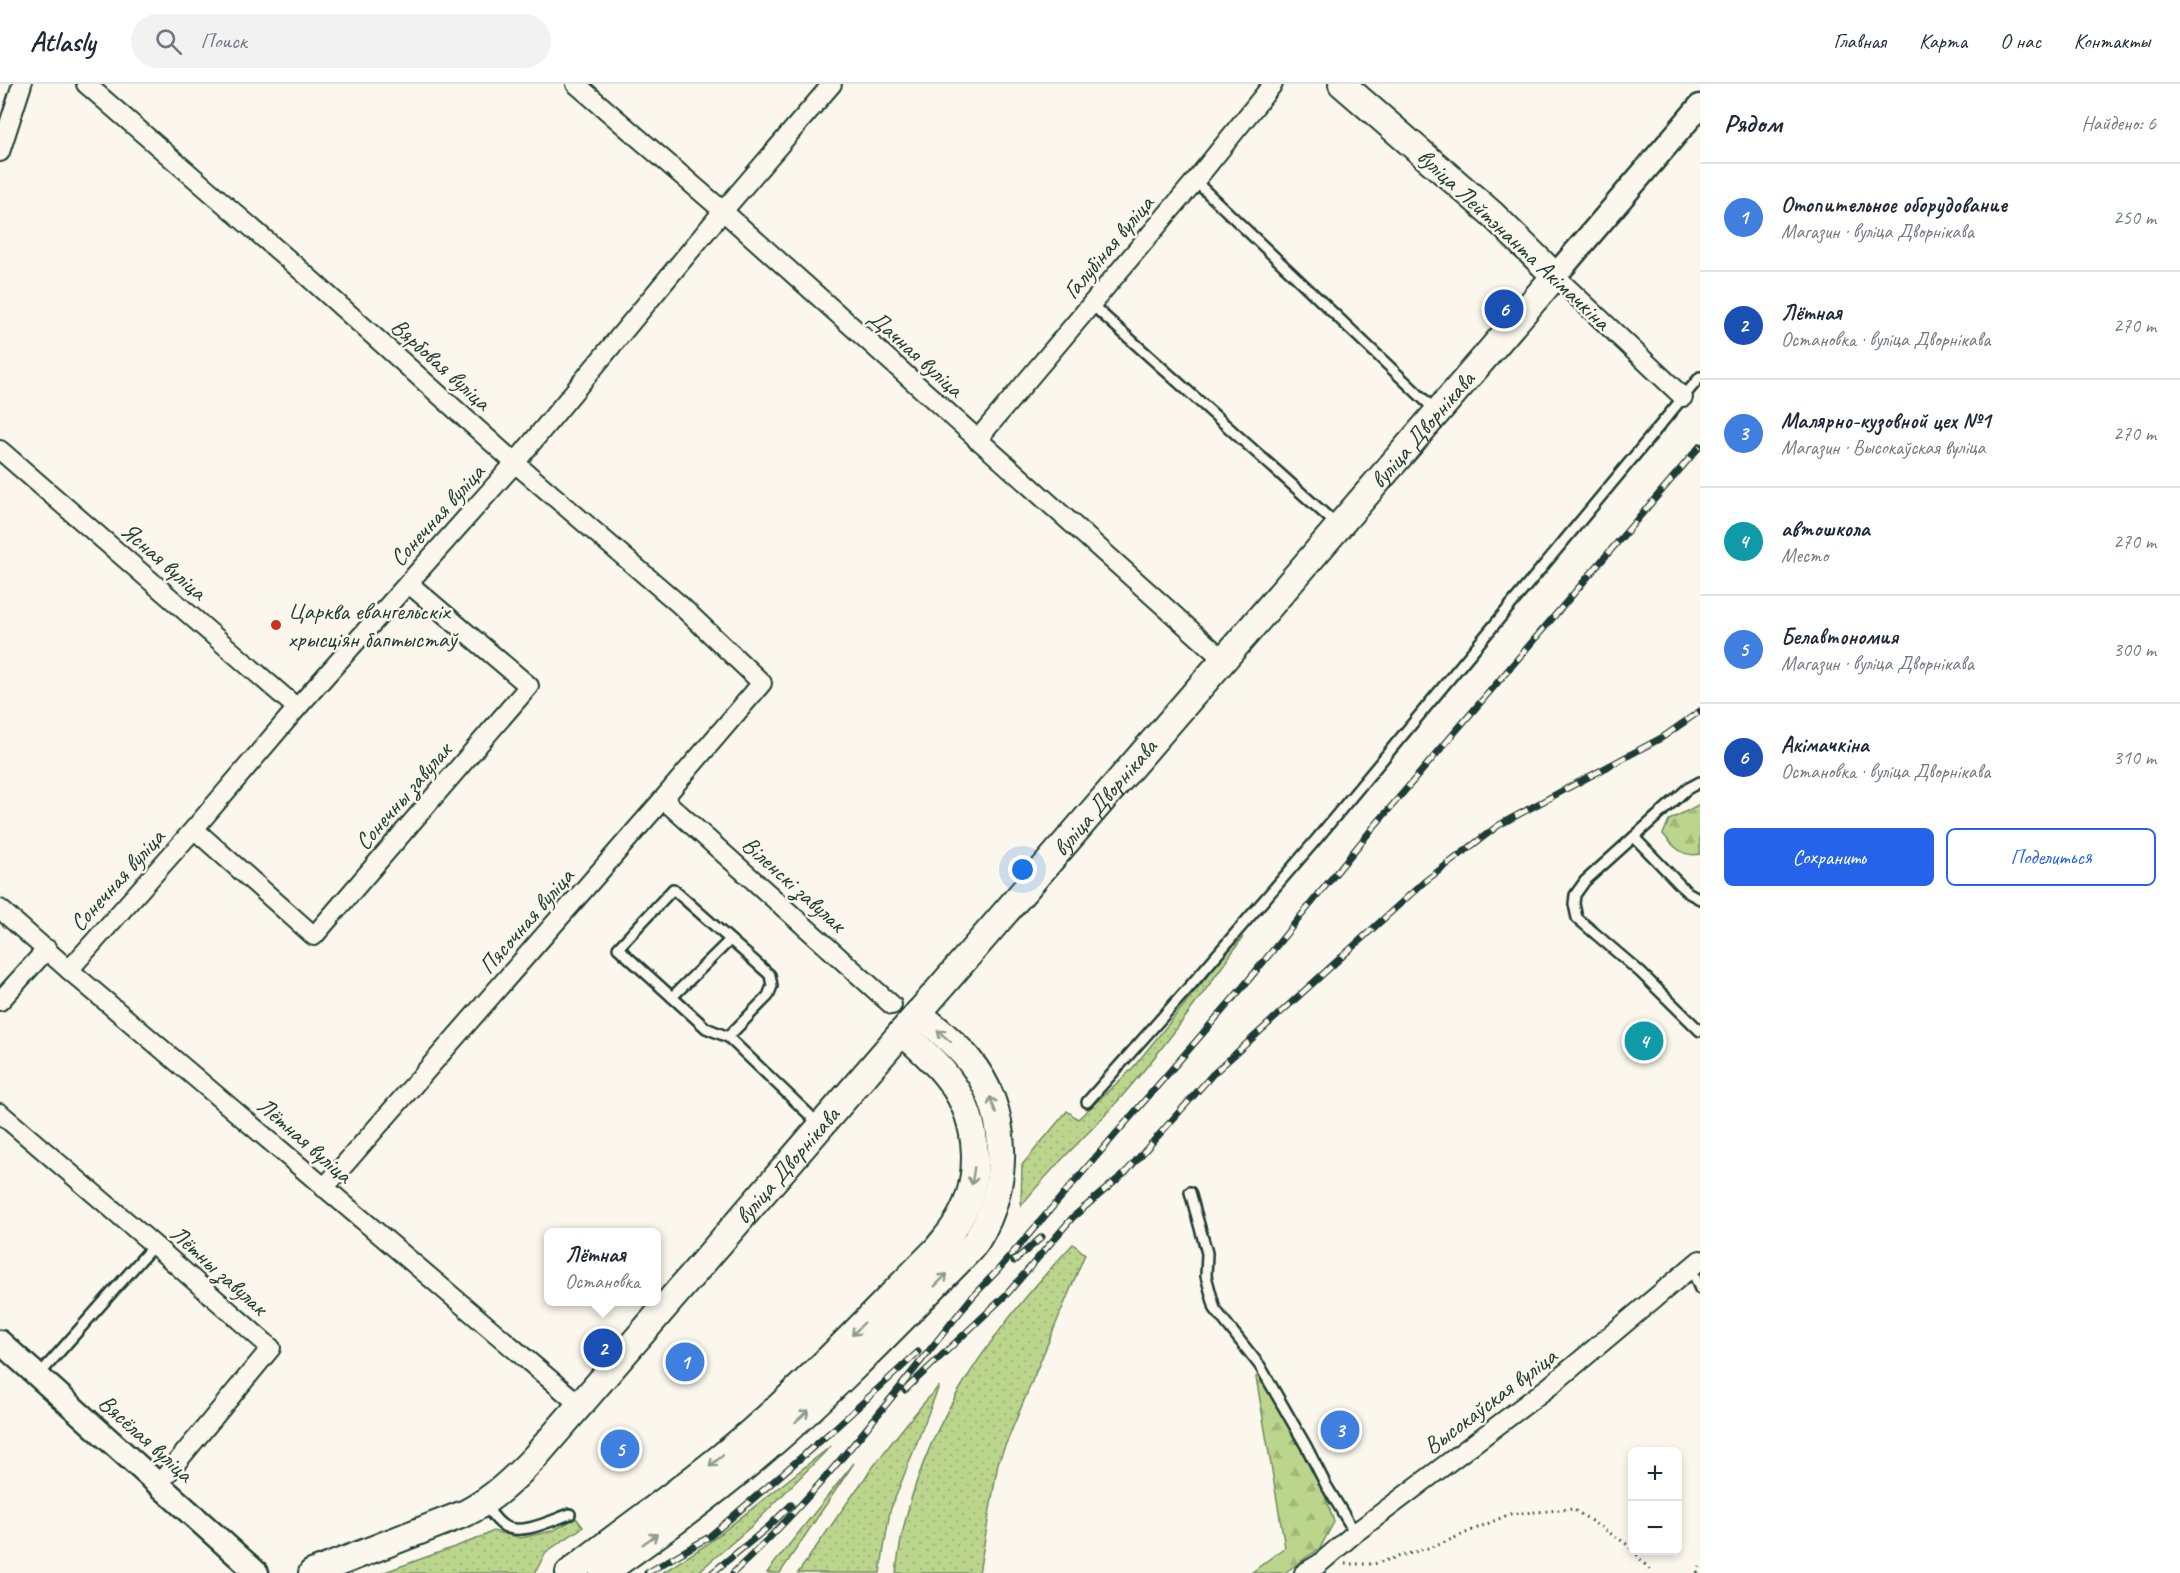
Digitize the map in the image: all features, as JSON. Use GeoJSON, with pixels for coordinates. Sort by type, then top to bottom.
{"type":"FeatureCollection","features":[{"type":"Feature","properties":{"kind":"main road","name":"вуліца Лейтэнанта Акімачкіна"},"geometry":{"type":"LineString","coordinates":[[1342,84],[1491,213],[1556,276]]}},
{"type":"Feature","properties":{"kind":"main road","name":"вуліца Дворнікава"},"geometry":{"type":"LineString","coordinates":[[312,1573],[441,1524],[484,1503],[535,1458],[1556,276]]}},
{"type":"Feature","properties":{"kind":"main road"},"geometry":{"type":"LineString","coordinates":[[603,1573],[669,1526],[766,1448],[828,1392],[959,1261],[976,1240],[998,1192],[1001,1140],[996,1111],[985,1086],[969,1060],[918,1012]]}},
{"type":"Feature","properties":{"kind":"main road"},"geometry":{"type":"LineString","coordinates":[[569,1573],[752,1432],[937,1249],[955,1226],[965,1205],[973,1178],[975,1153],[972,1127],[966,1105],[951,1081],[937,1065],[902,1032]]}},
{"type":"Feature","properties":{"kind":"street"},"geometry":{"type":"LineString","coordinates":[[0,152],[22,84]]}},
{"type":"Feature","properties":{"kind":"street","name":"Вярбовая вуліца"},"geometry":{"type":"LineString","coordinates":[[86,84],[297,267],[515,463],[680,605],[762,683]]}},
{"type":"Feature","properties":{"kind":"street","name":"Дачная вуліца"},"geometry":{"type":"LineString","coordinates":[[576,84],[723,211],[1223,659]]}},
{"type":"Feature","properties":{"kind":"street","name":"Сонечная вуліца"},"geometry":{"type":"LineString","coordinates":[[69,970],[297,708],[515,463],[723,211],[832,84]]}},
{"type":"Feature","properties":{"kind":"street","name":"Галубіная вуліца"},"geometry":{"type":"LineString","coordinates":[[977,440],[1195,181],[1273,84]]}},
{"type":"Feature","properties":{"kind":"street","name":"вуліца Дворнікава"},"geometry":{"type":"LineString","coordinates":[[1556,276],[1700,106]]}},
{"type":"Feature","properties":{"kind":"street","name":"вуліца Лейтэнанта Акімачкіна"},"geometry":{"type":"LineString","coordinates":[[1556,276],[1683,397]]}},
{"type":"Feature","properties":{"kind":"street","name":"Ясная вуліца"},"geometry":{"type":"LineString","coordinates":[[0,450],[297,708]]}},
{"type":"Feature","properties":{"kind":"street","name":"Сонечны завулак"},"geometry":{"type":"LineString","coordinates":[[194,829],[314,936],[529,686],[408,583]]}},
{"type":"Feature","properties":{"kind":"street","name":"Пясочная вуліца"},"geometry":{"type":"LineString","coordinates":[[324,1188],[762,683]]}},
{"type":"Feature","properties":{"kind":"street","name":"Віленскі завулак"},"geometry":{"type":"LineString","coordinates":[[663,799],[892,1005]]}},
{"type":"Feature","properties":{"kind":"street","name":"Лётная вуліца"},"geometry":{"type":"LineString","coordinates":[[0,909],[580,1406]]}},
{"type":"Feature","properties":{"kind":"street"},"geometry":{"type":"LineString","coordinates":[[0,1001],[47,950]]}},
{"type":"Feature","properties":{"kind":"street","name":"Лётны завулак"},"geometry":{"type":"LineString","coordinates":[[0,1113],[271,1348],[158,1485]]}},
{"type":"Feature","properties":{"kind":"street","name":"Высокаўская вуліца"},"geometry":{"type":"LineString","coordinates":[[1315,1570],[1355,1533],[1550,1386],[1695,1264]]}},
{"type":"Feature","properties":{"kind":"street","name":"Вясёлая вуліца"},"geometry":{"type":"LineString","coordinates":[[0,1342],[257,1573]]}},
{"type":"Feature","properties":{"kind":"lane"},"geometry":{"type":"LineString","coordinates":[[1195,181],[1437,412]]}},
{"type":"Feature","properties":{"kind":"lane"},"geometry":{"type":"LineString","coordinates":[[1091,304],[1338,526]]}},
{"type":"Feature","properties":{"kind":"lane"},"geometry":{"type":"LineString","coordinates":[[1087,1102],[1315,841],[1700,377]]}},
{"type":"Feature","properties":{"kind":"lane"},"geometry":{"type":"LineString","coordinates":[[1700,782],[1687,789],[1585,881],[1575,895],[1574,904],[1577,918],[1640,972],[1700,1031]]}},
{"type":"Feature","properties":{"kind":"lane"},"geometry":{"type":"LineString","coordinates":[[1634,837],[1687,892],[1700,899]]}},
{"type":"Feature","properties":{"kind":"lane"},"geometry":{"type":"LineString","coordinates":[[728,1037],[768,996],[772,986],[770,975],[672,889],[618,948],[706,1028],[728,1037],[821,1126]]}},
{"type":"Feature","properties":{"kind":"lane"},"geometry":{"type":"LineString","coordinates":[[672,997],[730,940]]}},
{"type":"Feature","properties":{"kind":"lane"},"geometry":{"type":"LineString","coordinates":[[1190,1192],[1208,1253],[1206,1276],[1215,1309],[1260,1366],[1355,1533]]}},
{"type":"Feature","properties":{"kind":"lane"},"geometry":{"type":"LineString","coordinates":[[38,1376],[154,1245]]}},
{"type":"Feature","properties":{"kind":"lane"},"geometry":{"type":"LineString","coordinates":[[1695,1264],[1700,1289]]}},
{"type":"Feature","properties":{"kind":"lane"},"geometry":{"type":"LineString","coordinates":[[484,1503],[496,1519],[511,1528],[533,1526],[570,1514]]}},
{"type":"Feature","properties":{"kind":"path"},"geometry":{"type":"LineString","coordinates":[[1315,1570],[1374,1564],[1438,1545],[1510,1514],[1573,1509],[1628,1545]]}},
{"type":"Feature","properties":{"kind":"path"},"geometry":{"type":"LineString","coordinates":[[1637,1555],[1653,1573]]}},
{"type":"Feature","properties":{"kind":"path"},"geometry":{"type":"LineString","coordinates":[[1697,1573],[1700,1567]]}},
{"type":"Feature","properties":{"kind":"green space"},"geometry":{"type":"Polygon","coordinates":[[[1700,804],[1700,854],[1683,853],[1663,834],[1669,820],[1700,804]]]}},
{"type":"Feature","properties":{"kind":"green space"},"geometry":{"type":"Polygon","coordinates":[[[1243,937],[1144,1070],[1108,1112],[1052,1169],[1021,1206],[1022,1165],[1067,1111],[1078,1119],[1131,1070],[1227,952],[1243,937]]]}},
{"type":"Feature","properties":{"kind":"green space"},"geometry":{"type":"Polygon","coordinates":[[[1073,1244],[1085,1254],[998,1463],[979,1573],[896,1573],[904,1525],[917,1479],[935,1436],[957,1394],[1010,1317],[1073,1244]]]}},
{"type":"Feature","properties":{"kind":"green space"},"geometry":{"type":"Polygon","coordinates":[[[1260,1374],[1324,1493],[1334,1522],[1320,1548],[1284,1573],[1251,1573],[1285,1547],[1256,1377],[1260,1374]]]}},
{"type":"Feature","properties":{"kind":"green space"},"geometry":{"type":"Polygon","coordinates":[[[939,1386],[890,1511],[880,1573],[798,1573],[883,1454],[939,1386]]]}},
{"type":"Feature","properties":{"kind":"green space"},"geometry":{"type":"Polygon","coordinates":[[[831,1446],[754,1524],[697,1573],[662,1573],[706,1545],[831,1446]]]}},
{"type":"Feature","properties":{"kind":"green space"},"geometry":{"type":"Polygon","coordinates":[[[854,1463],[780,1573],[767,1573],[769,1570],[854,1463]]]}},
{"type":"Feature","properties":{"kind":"green space"},"geometry":{"type":"Polygon","coordinates":[[[576,1518],[583,1527],[546,1552],[535,1573],[382,1573],[493,1531],[521,1538],[552,1531],[576,1518]]]}},
{"type":"Feature","properties":{"kind":"railway"},"geometry":{"type":"LineString","coordinates":[[733,1573],[798,1508],[828,1474],[973,1296],[1242,988],[1372,829],[1700,446]]}},
{"type":"Feature","properties":{"kind":"railway"},"geometry":{"type":"LineString","coordinates":[[905,1390],[1007,1294],[1073,1217],[1126,1172],[1212,1075],[1424,882],[1499,825],[1663,737],[1700,711]]}},
{"type":"Feature","properties":{"kind":"railway"},"geometry":{"type":"LineString","coordinates":[[1014,1261],[1042,1237]]}},
{"type":"Feature","properties":{"kind":"railway"},"geometry":{"type":"LineString","coordinates":[[647,1573],[709,1537],[834,1429],[918,1352]]}},
{"type":"Feature","properties":{"kind":"railway"},"geometry":{"type":"LineString","coordinates":[[712,1573],[791,1505]]}},
{"type":"Feature","properties":{"kind":"place","name":"Акімачкіна"},"geometry":{"type":"Point","coordinates":[1504,309]}},
{"type":"Feature","properties":{"kind":"place","name":"Царква евангельскіх хрысціян баптыстаў"},"geometry":{"type":"Point","coordinates":[276,625]}},
{"type":"Feature","properties":{"kind":"place","name":"автошкола"},"geometry":{"type":"Point","coordinates":[1644,1041]}},
{"type":"Feature","properties":{"kind":"place","name":"Лётная"},"geometry":{"type":"Point","coordinates":[603,1348]}},
{"type":"Feature","properties":{"kind":"place","name":"Отопительное оборудование"},"geometry":{"type":"Point","coordinates":[685,1362]}},
{"type":"Feature","properties":{"kind":"place","name":"Малярно-кузовной цех №1"},"geometry":{"type":"Point","coordinates":[1340,1430]}},
{"type":"Feature","properties":{"kind":"place","name":"Белавтономия"},"geometry":{"type":"Point","coordinates":[620,1449]}}]}
